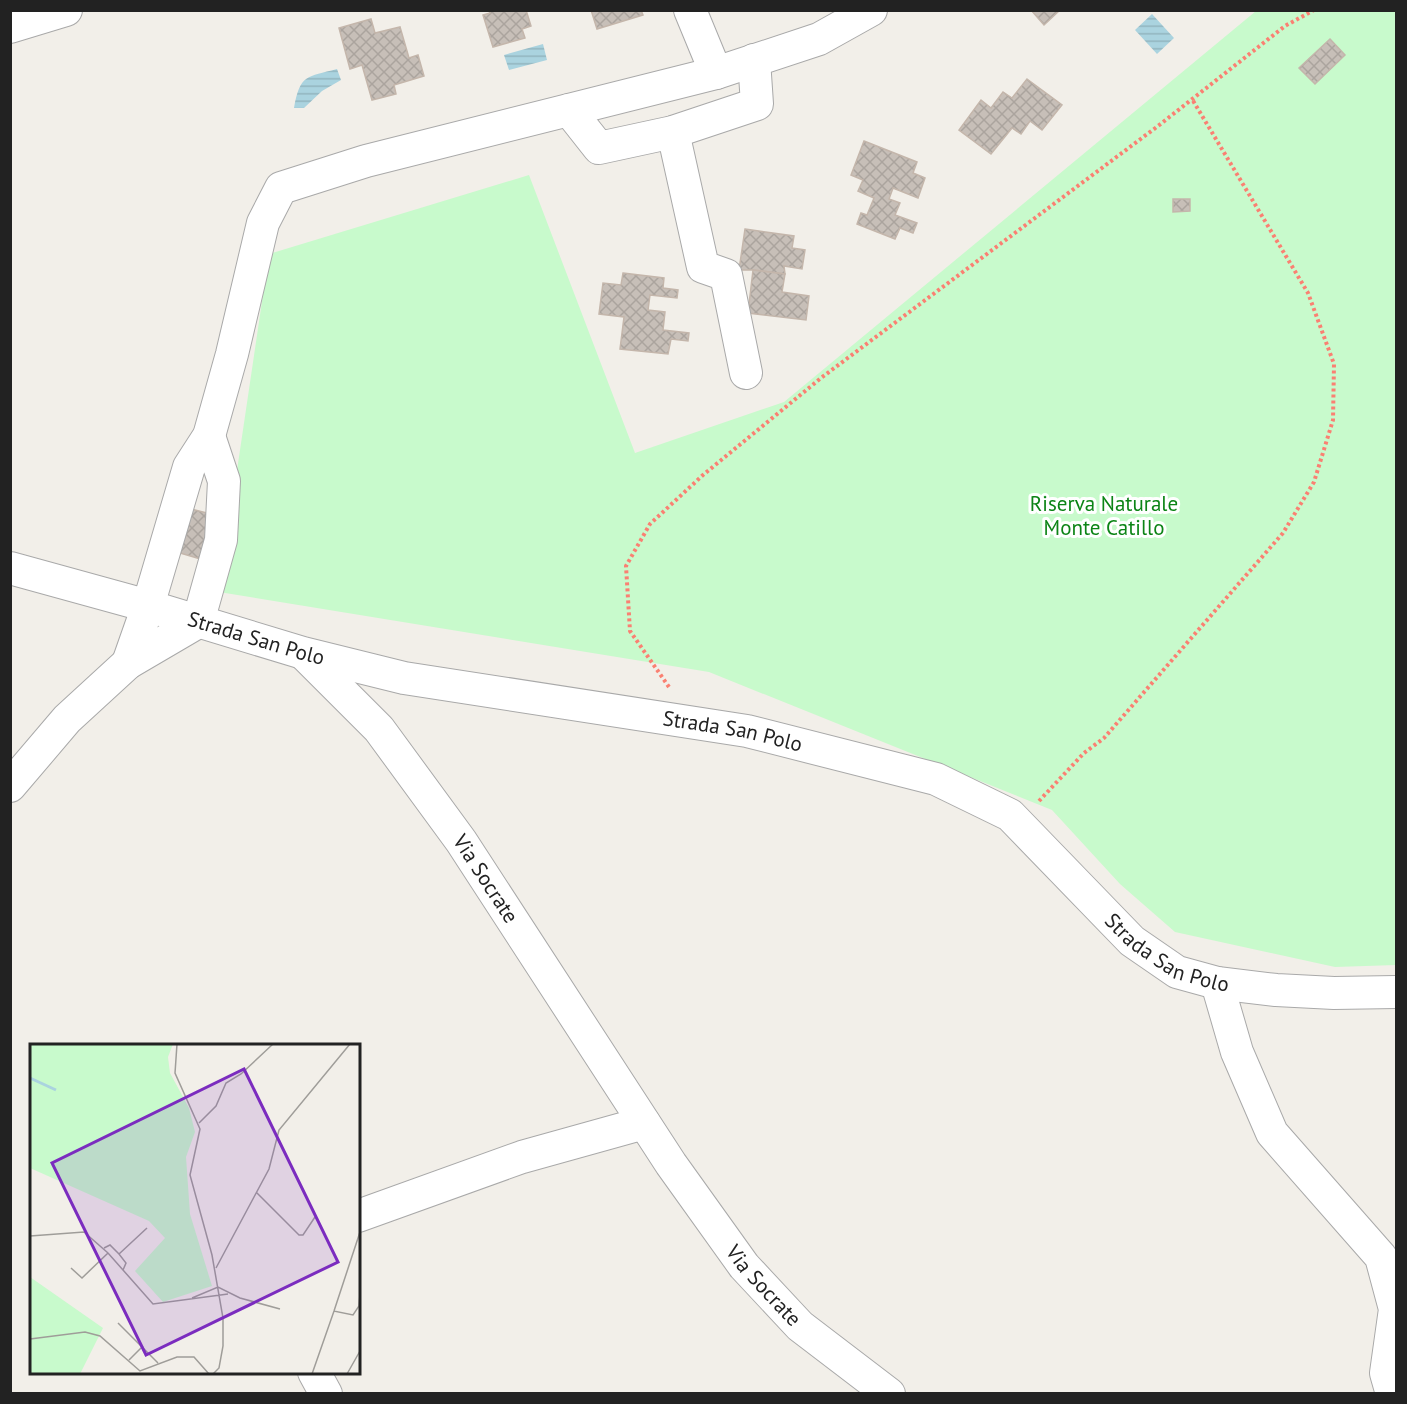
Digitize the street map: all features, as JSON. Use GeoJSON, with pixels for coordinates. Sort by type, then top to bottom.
{"type":"FeatureCollection","features":[{"type":"Feature","properties":{"kind":"street"},"geometry":{"type":"LineString","coordinates":[[690,10],[716,73]]}},
{"type":"Feature","properties":{"kind":"street"},"geometry":{"type":"LineString","coordinates":[[128,663],[148,606],[189,467],[209,436],[232,354],[263,223],[281,188],[366,161],[716,73],[819,39],[871,10]]}},
{"type":"Feature","properties":{"kind":"street"},"geometry":{"type":"LineString","coordinates":[[10,27],[65,11]]}},
{"type":"Feature","properties":{"kind":"street"},"geometry":{"type":"LineString","coordinates":[[569,110],[599,148],[673,132],[757,104],[754,60]]}},
{"type":"Feature","properties":{"kind":"street"},"geometry":{"type":"LineString","coordinates":[[673,132],[703,267],[726,275],[746,373]]}},
{"type":"Feature","properties":{"kind":"street"},"geometry":{"type":"LineString","coordinates":[[10,786],[66,719],[128,663],[198,622],[221,540],[224,481],[209,436]]}},
{"type":"Feature","properties":{"kind":"street","name":"Strada San Polo"},"geometry":{"type":"LineString","coordinates":[[10,568],[148,606],[303,653],[404,678],[747,731],[936,779],[1010,815],[1132,941],[1177,972],[1218,983],[1276,990],[1334,993],[1396,992]]}},
{"type":"Feature","properties":{"kind":"street","name":"Via Socrate"},"geometry":{"type":"LineString","coordinates":[[303,653],[379,729],[461,841],[644,1123],[744,1266],[800,1326],[889,1394]]}},
{"type":"Feature","properties":{"kind":"street"},"geometry":{"type":"LineString","coordinates":[[1218,983],[1237,1052],[1272,1133],[1381,1257],[1395,1310],[1386,1373],[1392,1394]]}},
{"type":"Feature","properties":{"kind":"street"},"geometry":{"type":"LineString","coordinates":[[360,1215],[522,1157],[644,1123]]}},
{"type":"Feature","properties":{"kind":"street"},"geometry":{"type":"LineString","coordinates":[[315,1374],[326,1394]]}},
{"type":"Feature","properties":{"kind":"path"},"geometry":{"type":"LineString","coordinates":[[698,724],[659,674],[630,631],[626,566],[650,524],[703,475],[821,378],[1192,99],[1285,26],[1314,10]]}},
{"type":"Feature","properties":{"kind":"path"},"geometry":{"type":"LineString","coordinates":[[1017,823],[1084,753],[1104,738],[1283,533],[1314,482],[1333,420],[1334,364],[1308,293],[1192,99]]}},
{"type":"Feature","properties":{"kind":"green space","name":"Riserva Naturale Monte Catillo"},"geometry":{"type":"Polygon","coordinates":[[[1256,11],[1396,11],[1396,965],[1335,967],[1175,932],[1120,884],[1052,810],[709,672],[219,592],[269,254],[529,175],[635,453],[784,402],[1256,11]]]}},
{"type":"Feature","properties":{"kind":"water"},"geometry":{"type":"Polygon","coordinates":[[[1152,14],[1174,38],[1157,54],[1135,30],[1152,14]]]}},
{"type":"Feature","properties":{"kind":"water"},"geometry":{"type":"Polygon","coordinates":[[[543,44],[547,60],[509,70],[504,55],[543,44]]]}},
{"type":"Feature","properties":{"kind":"water"},"geometry":{"type":"Polygon","coordinates":[[[337,69],[341,80],[322,91],[304,108],[294,108],[299,89],[306,79],[337,69]]]}},
{"type":"Feature","properties":{"kind":"building"},"geometry":{"type":"Polygon","coordinates":[[[489,10],[526,10],[531,26],[522,29],[525,38],[493,47],[483,15],[490,13],[489,10]]]}},
{"type":"Feature","properties":{"kind":"building"},"geometry":{"type":"Polygon","coordinates":[[[591,10],[641,10],[643,15],[597,29],[591,10]]]}},
{"type":"Feature","properties":{"kind":"building"},"geometry":{"type":"Polygon","coordinates":[[[1031,10],[1060,10],[1044,25],[1031,10]]]}},
{"type":"Feature","properties":{"kind":"building"},"geometry":{"type":"Polygon","coordinates":[[[371,19],[375,33],[400,27],[409,58],[418,55],[424,76],[394,85],[396,94],[372,100],[362,65],[350,69],[339,28],[371,19]]]}},
{"type":"Feature","properties":{"kind":"building"},"geometry":{"type":"Polygon","coordinates":[[[1330,39],[1345,55],[1315,84],[1299,68],[1330,39]]]}},
{"type":"Feature","properties":{"kind":"building"},"geometry":{"type":"Polygon","coordinates":[[[1027,79],[1062,105],[1042,130],[1030,121],[1021,134],[1012,128],[991,154],[959,130],[981,100],[991,108],[1003,92],[1012,98],[1027,79]]]}},
{"type":"Feature","properties":{"kind":"building"},"geometry":{"type":"Polygon","coordinates":[[[864,141],[917,162],[913,173],[925,178],[918,198],[893,188],[889,199],[900,203],[895,215],[917,223],[913,233],[900,228],[895,239],[857,224],[861,213],[867,215],[874,198],[858,191],[863,180],[851,175],[864,141]]]}},
{"type":"Feature","properties":{"kind":"building"},"geometry":{"type":"Polygon","coordinates":[[[1173,199],[1190,199],[1190,211],[1173,212],[1173,199]]]}},
{"type":"Feature","properties":{"kind":"building"},"geometry":{"type":"Polygon","coordinates":[[[745,229],[794,236],[792,248],[805,250],[802,269],[784,266],[785,274],[739,270],[745,229]]]}},
{"type":"Feature","properties":{"kind":"building"},"geometry":{"type":"Polygon","coordinates":[[[753,270],[785,274],[782,292],[809,296],[806,320],[748,313],[753,270]]]}},
{"type":"Feature","properties":{"kind":"building"},"geometry":{"type":"Polygon","coordinates":[[[623,273],[664,278],[663,288],[678,290],[677,298],[650,295],[648,310],[665,312],[663,330],[689,333],[688,341],[671,339],[668,354],[620,349],[624,317],[599,314],[603,283],[621,285],[623,273]]]}},
{"type":"Feature","properties":{"kind":"building"},"geometry":{"type":"Polygon","coordinates":[[[191,509],[215,515],[204,560],[180,553],[191,509]]]}}]}
